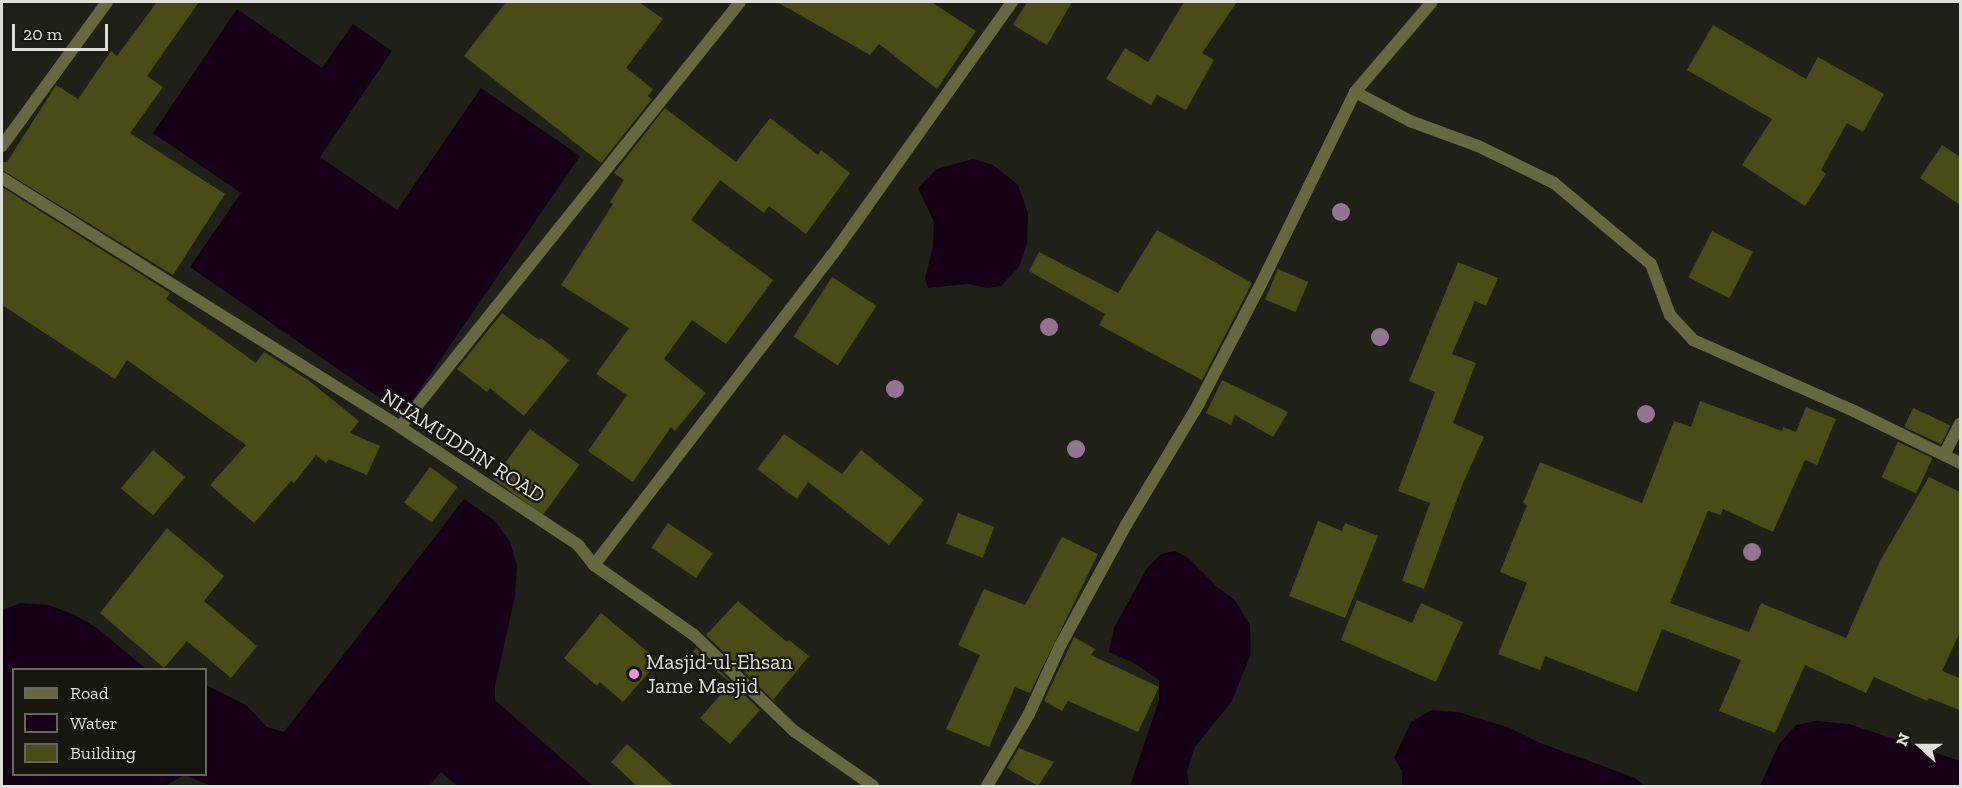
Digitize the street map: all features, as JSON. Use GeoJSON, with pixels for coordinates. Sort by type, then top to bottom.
{"type":"FeatureCollection","features":[{"type":"Feature","properties":{"kind":"street"},"geometry":{"type":"LineString","coordinates":[[2,146],[107,2]]}},
{"type":"Feature","properties":{"kind":"street"},"geometry":{"type":"LineString","coordinates":[[400,427],[740,2]]}},
{"type":"Feature","properties":{"kind":"street"},"geometry":{"type":"LineString","coordinates":[[594,565],[833,254],[1012,2]]}},
{"type":"Feature","properties":{"kind":"street"},"geometry":{"type":"LineString","coordinates":[[987,786],[1029,714],[1060,646],[1126,525],[1198,405],[1260,286],[1355,92],[1432,2]]}},
{"type":"Feature","properties":{"kind":"street"},"geometry":{"type":"LineString","coordinates":[[1355,92],[1410,121],[1478,146],[1554,183],[1651,264],[1670,315],[1692,340],[1833,402],[1960,463]]}},
{"type":"Feature","properties":{"kind":"street","name":"NIJAMUDDIN ROAD"},"geometry":{"type":"LineString","coordinates":[[2,178],[400,427],[578,545],[594,565],[694,635],[794,731],[873,786]]}},
{"type":"Feature","properties":{"kind":"street"},"geometry":{"type":"LineString","coordinates":[[1944,455],[1960,424]]}},
{"type":"Feature","properties":{"kind":"water"},"geometry":{"type":"Polygon","coordinates":[[[237,9],[322,68],[353,24],[392,51],[320,157],[397,210],[481,88],[580,156],[403,414],[190,267],[241,193],[153,133],[237,9]]]}},
{"type":"Feature","properties":{"kind":"water"},"geometry":{"type":"Polygon","coordinates":[[[973,159],[993,165],[1018,185],[1028,213],[1027,244],[1019,267],[1001,286],[987,288],[968,284],[928,288],[925,278],[933,247],[934,222],[918,188],[937,169],[973,159]]]}},
{"type":"Feature","properties":{"kind":"water"},"geometry":{"type":"Polygon","coordinates":[[[464,499],[495,521],[510,542],[517,566],[515,596],[495,686],[495,700],[593,786],[457,786],[441,772],[429,786],[212,786],[187,776],[207,776],[207,686],[246,705],[267,727],[284,732],[464,499]]]}},
{"type":"Feature","properties":{"kind":"water"},"geometry":{"type":"Polygon","coordinates":[[[1175,551],[1187,557],[1217,587],[1235,600],[1250,625],[1251,654],[1232,701],[1195,747],[1187,771],[1189,786],[1130,786],[1159,700],[1159,680],[1134,663],[1109,652],[1114,628],[1147,568],[1161,554],[1175,551]]]}},
{"type":"Feature","properties":{"kind":"water"},"geometry":{"type":"Polygon","coordinates":[[[21,603],[49,605],[75,615],[97,628],[145,668],[12,668],[12,776],[182,776],[165,786],[2,786],[2,610],[21,603]]]}},
{"type":"Feature","properties":{"kind":"water"},"geometry":{"type":"Polygon","coordinates":[[[1432,710],[1458,712],[1510,728],[1538,742],[1635,778],[1645,786],[1402,786],[1402,771],[1394,758],[1411,722],[1432,710]]]}},
{"type":"Feature","properties":{"kind":"water"},"geometry":{"type":"Polygon","coordinates":[[[1816,721],[1849,724],[1960,761],[1960,786],[1760,786],[1779,744],[1796,725],[1816,721]]]}},
{"type":"Feature","properties":{"kind":"building"},"geometry":{"type":"Polygon","coordinates":[[[157,2],[199,2],[147,76],[163,87],[130,133],[225,194],[173,275],[2,170],[2,162],[7,162],[56,85],[78,99],[111,51],[117,56],[157,2]]]}},
{"type":"Feature","properties":{"kind":"building"},"geometry":{"type":"Polygon","coordinates":[[[506,2],[639,2],[663,19],[626,68],[653,89],[648,96],[652,99],[601,163],[464,56],[506,2]]]}},
{"type":"Feature","properties":{"kind":"building"},"geometry":{"type":"Polygon","coordinates":[[[777,2],[931,2],[976,31],[937,89],[879,44],[870,55],[777,2]]]}},
{"type":"Feature","properties":{"kind":"building"},"geometry":{"type":"Polygon","coordinates":[[[1027,2],[1072,2],[1047,45],[1013,25],[1027,2]]]}},
{"type":"Feature","properties":{"kind":"building"},"geometry":{"type":"Polygon","coordinates":[[[1184,2],[1237,2],[1202,53],[1214,60],[1186,110],[1157,95],[1151,105],[1106,79],[1125,48],[1148,62],[1184,2]]]}},
{"type":"Feature","properties":{"kind":"building"},"geometry":{"type":"Polygon","coordinates":[[[1713,25],[1806,79],[1818,57],[1884,94],[1863,132],[1847,123],[1821,170],[1826,174],[1805,206],[1742,165],[1772,119],[1687,70],[1713,25]]]}},
{"type":"Feature","properties":{"kind":"building"},"geometry":{"type":"Polygon","coordinates":[[[665,108],[736,162],[770,118],[818,155],[821,150],[850,173],[806,234],[769,206],[764,213],[720,180],[691,220],[773,280],[726,344],[692,320],[664,359],[706,393],[675,431],[671,427],[633,482],[588,451],[627,395],[596,374],[629,328],[561,285],[613,204],[610,202],[624,180],[614,173],[665,108]]]}},
{"type":"Feature","properties":{"kind":"building"},"geometry":{"type":"Polygon","coordinates":[[[1942,145],[1960,157],[1960,205],[1920,178],[1942,145]]]}},
{"type":"Feature","properties":{"kind":"building"},"geometry":{"type":"Polygon","coordinates":[[[2,187],[170,293],[166,299],[256,363],[264,352],[308,380],[359,421],[350,433],[380,446],[367,475],[329,459],[326,463],[316,455],[294,483],[291,481],[254,523],[210,485],[246,445],[127,360],[115,379],[2,305],[2,187]]]}},
{"type":"Feature","properties":{"kind":"building"},"geometry":{"type":"Polygon","coordinates":[[[1157,230],[1252,283],[1202,380],[1099,325],[1105,314],[1029,271],[1039,252],[1118,293],[1157,230]]]}},
{"type":"Feature","properties":{"kind":"building"},"geometry":{"type":"Polygon","coordinates":[[[1712,231],[1753,252],[1729,298],[1688,277],[1712,231]]]}},
{"type":"Feature","properties":{"kind":"building"},"geometry":{"type":"Polygon","coordinates":[[[1458,262],[1498,278],[1486,306],[1475,301],[1452,354],[1476,363],[1453,423],[1484,437],[1463,483],[1424,589],[1402,581],[1430,503],[1398,491],[1435,392],[1409,381],[1458,262]]]}},
{"type":"Feature","properties":{"kind":"building"},"geometry":{"type":"Polygon","coordinates":[[[1278,269],[1308,282],[1295,312],[1265,299],[1278,269]]]}},
{"type":"Feature","properties":{"kind":"building"},"geometry":{"type":"Polygon","coordinates":[[[832,277],[876,306],[838,365],[793,337],[832,277]]]}},
{"type":"Feature","properties":{"kind":"building"},"geometry":{"type":"Polygon","coordinates":[[[502,313],[539,340],[541,338],[569,360],[524,416],[490,388],[487,392],[457,369],[502,313]]]}},
{"type":"Feature","properties":{"kind":"building"},"geometry":{"type":"Polygon","coordinates":[[[1222,380],[1288,412],[1273,437],[1235,415],[1231,425],[1206,413],[1222,380]]]}},
{"type":"Feature","properties":{"kind":"building"},"geometry":{"type":"Polygon","coordinates":[[[1700,401],[1782,431],[1783,427],[1796,432],[1806,407],[1836,419],[1817,465],[1805,460],[1773,532],[1723,509],[1721,515],[1708,511],[1670,603],[1749,632],[1761,603],[1846,638],[1880,561],[1929,477],[1960,492],[1960,632],[1942,671],[1960,678],[1960,710],[1929,698],[1927,701],[1874,677],[1866,693],[1805,665],[1775,733],[1719,711],[1741,660],[1662,629],[1637,692],[1545,656],[1540,670],[1498,654],[1527,583],[1500,572],[1527,505],[1523,503],[1540,462],[1642,503],[1674,421],[1691,427],[1700,401]]]}},
{"type":"Feature","properties":{"kind":"building"},"geometry":{"type":"Polygon","coordinates":[[[1913,408],[1950,425],[1941,444],[1904,427],[1913,408]]]}},
{"type":"Feature","properties":{"kind":"building"},"geometry":{"type":"Polygon","coordinates":[[[530,429],[579,465],[543,515],[494,479],[530,429]]]}},
{"type":"Feature","properties":{"kind":"building"},"geometry":{"type":"Polygon","coordinates":[[[784,434],[842,474],[861,450],[924,500],[889,545],[808,482],[797,499],[757,469],[784,434]]]}},
{"type":"Feature","properties":{"kind":"building"},"geometry":{"type":"Polygon","coordinates":[[[1898,442],[1932,458],[1916,493],[1882,477],[1898,442]]]}},
{"type":"Feature","properties":{"kind":"building"},"geometry":{"type":"Polygon","coordinates":[[[153,450],[185,477],[153,515],[121,488],[153,450]]]}},
{"type":"Feature","properties":{"kind":"building"},"geometry":{"type":"Polygon","coordinates":[[[430,467],[458,487],[432,523],[404,503],[430,467]]]}},
{"type":"Feature","properties":{"kind":"building"},"geometry":{"type":"Polygon","coordinates":[[[958,513],[994,527],[983,558],[946,544],[958,513]]]}},
{"type":"Feature","properties":{"kind":"building"},"geometry":{"type":"Polygon","coordinates":[[[1318,521],[1342,531],[1345,523],[1378,536],[1345,618],[1289,596],[1318,521]]]}},
{"type":"Feature","properties":{"kind":"building"},"geometry":{"type":"Polygon","coordinates":[[[668,523],[713,553],[696,578],[651,548],[668,523]]]}},
{"type":"Feature","properties":{"kind":"building"},"geometry":{"type":"Polygon","coordinates":[[[167,528],[224,576],[204,601],[257,646],[231,678],[187,641],[164,668],[100,613],[167,528]]]}},
{"type":"Feature","properties":{"kind":"building"},"geometry":{"type":"Polygon","coordinates":[[[1062,537],[1098,554],[1030,693],[1015,687],[989,747],[946,729],[980,655],[958,645],[984,589],[1025,605],[1062,537]]]}},
{"type":"Feature","properties":{"kind":"building"},"geometry":{"type":"Polygon","coordinates":[[[1357,600],[1412,623],[1421,603],[1463,622],[1436,682],[1341,640],[1357,600]]]}},
{"type":"Feature","properties":{"kind":"building"},"geometry":{"type":"Polygon","coordinates":[[[738,601],[787,642],[789,640],[809,656],[773,700],[706,635],[738,601]]]}},
{"type":"Feature","properties":{"kind":"building"},"geometry":{"type":"Polygon","coordinates":[[[601,613],[659,661],[623,702],[600,682],[597,686],[564,658],[601,613]]]}},
{"type":"Feature","properties":{"kind":"building"},"geometry":{"type":"Polygon","coordinates":[[[1074,637],[1095,649],[1091,655],[1159,687],[1138,732],[1068,701],[1062,711],[1044,701],[1074,637]]]}},
{"type":"Feature","properties":{"kind":"building"},"geometry":{"type":"Polygon","coordinates":[[[696,648],[760,710],[730,744],[700,718],[731,683],[693,652],[696,648]]]}},
{"type":"Feature","properties":{"kind":"building"},"geometry":{"type":"Polygon","coordinates":[[[627,744],[674,786],[637,786],[611,762],[627,744]]]}},
{"type":"Feature","properties":{"kind":"building"},"geometry":{"type":"Polygon","coordinates":[[[1019,748],[1054,762],[1038,786],[1007,768],[1019,748]]]}},
{"type":"Feature","properties":{"kind":"place","name":"Masjid-ul-Ehsan Jame Masjid"},"geometry":{"type":"Point","coordinates":[634,674]}}]}
